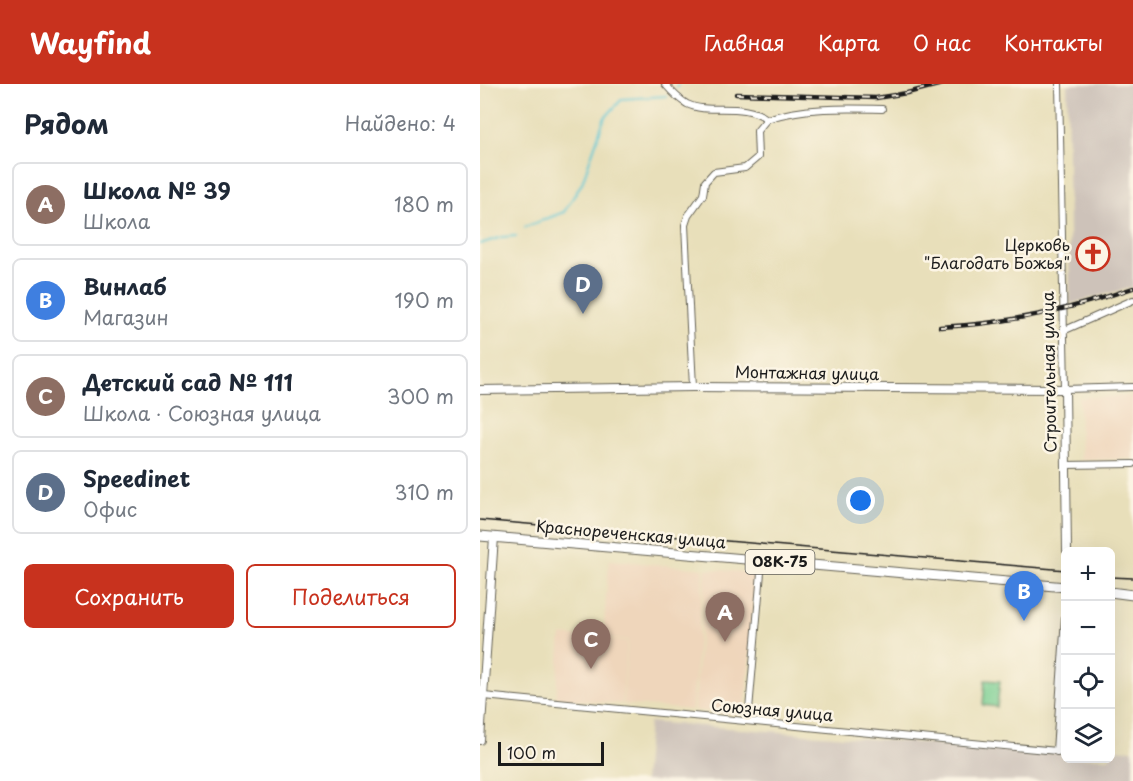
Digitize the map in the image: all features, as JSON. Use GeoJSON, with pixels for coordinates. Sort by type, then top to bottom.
{"type":"FeatureCollection","features":[{"type":"Feature","properties":{"kind":"main road","name":"Краснореченская улица"},"geometry":{"type":"LineString","coordinates":[[480,536],[1061,587]]}},
{"type":"Feature","properties":{"kind":"main road"},"geometry":{"type":"LineString","coordinates":[[1115,593],[1133,595]]}},
{"type":"Feature","properties":{"kind":"street"},"geometry":{"type":"LineString","coordinates":[[665,84],[689,105],[745,110],[760,114],[767,119]]}},
{"type":"Feature","properties":{"kind":"street","name":"Строительная улица"},"geometry":{"type":"LineString","coordinates":[[1059,84],[1067,547]]}},
{"type":"Feature","properties":{"kind":"street"},"geometry":{"type":"LineString","coordinates":[[693,387],[686,225],[688,216],[703,195],[705,182],[714,172],[745,168],[758,157],[757,131],[767,119],[801,111],[882,109]]}},
{"type":"Feature","properties":{"kind":"street"},"geometry":{"type":"LineString","coordinates":[[1063,331],[1133,300]]}},
{"type":"Feature","properties":{"kind":"street","name":"Монтажная улица"},"geometry":{"type":"LineString","coordinates":[[480,390],[693,387],[1065,389],[1133,387]]}},
{"type":"Feature","properties":{"kind":"street"},"geometry":{"type":"LineString","coordinates":[[1065,465],[1133,464]]}},
{"type":"Feature","properties":{"kind":"street"},"geometry":{"type":"LineString","coordinates":[[480,740],[494,537]]}},
{"type":"Feature","properties":{"kind":"street"},"geometry":{"type":"LineString","coordinates":[[748,721],[762,561]]}},
{"type":"Feature","properties":{"kind":"street"},"geometry":{"type":"LineString","coordinates":[[1057,751],[1063,655]]}},
{"type":"Feature","properties":{"kind":"street","name":"Союзная улица"},"geometry":{"type":"LineString","coordinates":[[484,696],[1057,751]]}},
{"type":"Feature","properties":{"kind":"shaded area"},"geometry":{"type":"Polygon","coordinates":[[[1067,84],[1133,84],[1133,287],[1070,304],[1067,84]]]}},
{"type":"Feature","properties":{"kind":"shaded area"},"geometry":{"type":"Polygon","coordinates":[[[1133,396],[1133,459],[1081,460],[1079,398],[1133,396]]]}},
{"type":"Feature","properties":{"kind":"shaded area"},"geometry":{"type":"Polygon","coordinates":[[[609,560],[704,569],[692,710],[623,704],[628,640],[603,638],[609,560]]]}},
{"type":"Feature","properties":{"kind":"shaded area"},"geometry":{"type":"Polygon","coordinates":[[[706,569],[757,573],[745,715],[694,710],[706,569]]]}},
{"type":"Feature","properties":{"kind":"shaded area"},"geometry":{"type":"Polygon","coordinates":[[[561,635],[627,641],[622,704],[556,698],[561,635]]]}},
{"type":"Feature","properties":{"kind":"shaded area"},"geometry":{"type":"Polygon","coordinates":[[[649,722],[1054,753],[1061,749],[1061,763],[1115,763],[1115,749],[1133,750],[1133,781],[644,781],[649,722]]]}},
{"type":"Feature","properties":{"kind":"green space"},"geometry":{"type":"Polygon","coordinates":[[[985,680],[1000,681],[997,707],[983,705],[985,680]]]}},
{"type":"Feature","properties":{"kind":"waterway"},"geometry":{"type":"LineString","coordinates":[[677,88],[678,84]]}},
{"type":"Feature","properties":{"kind":"waterway"},"geometry":{"type":"LineString","coordinates":[[525,227],[564,212],[582,183],[604,119],[622,99],[666,96]]}},
{"type":"Feature","properties":{"kind":"waterway"},"geometry":{"type":"LineString","coordinates":[[480,244],[502,237],[516,236]]}},
{"type":"Feature","properties":{"kind":"tram line"},"geometry":{"type":"LineString","coordinates":[[480,520],[1061,570]]}},
{"type":"Feature","properties":{"kind":"tram line"},"geometry":{"type":"LineString","coordinates":[[1115,577],[1133,578]]}},
{"type":"Feature","properties":{"kind":"railway"},"geometry":{"type":"LineString","coordinates":[[736,94],[876,98],[942,84]]}},
{"type":"Feature","properties":{"kind":"railway"},"geometry":{"type":"LineString","coordinates":[[940,327],[990,323],[1038,315],[1133,288]]}},
{"type":"Feature","properties":{"kind":"place","name":"Церковь \"Благодать Божья\""},"geometry":{"type":"Point","coordinates":[1093,254]}},
{"type":"Feature","properties":{"kind":"place","name":"Speedinet"},"geometry":{"type":"Point","coordinates":[583,314]}},
{"type":"Feature","properties":{"kind":"place","name":"Винлаб"},"geometry":{"type":"Point","coordinates":[1024,621]}},
{"type":"Feature","properties":{"kind":"place","name":"Школа № 39"},"geometry":{"type":"Point","coordinates":[725,642]}},
{"type":"Feature","properties":{"kind":"place","name":"Детский сад № 111"},"geometry":{"type":"Point","coordinates":[591,669]}}]}
